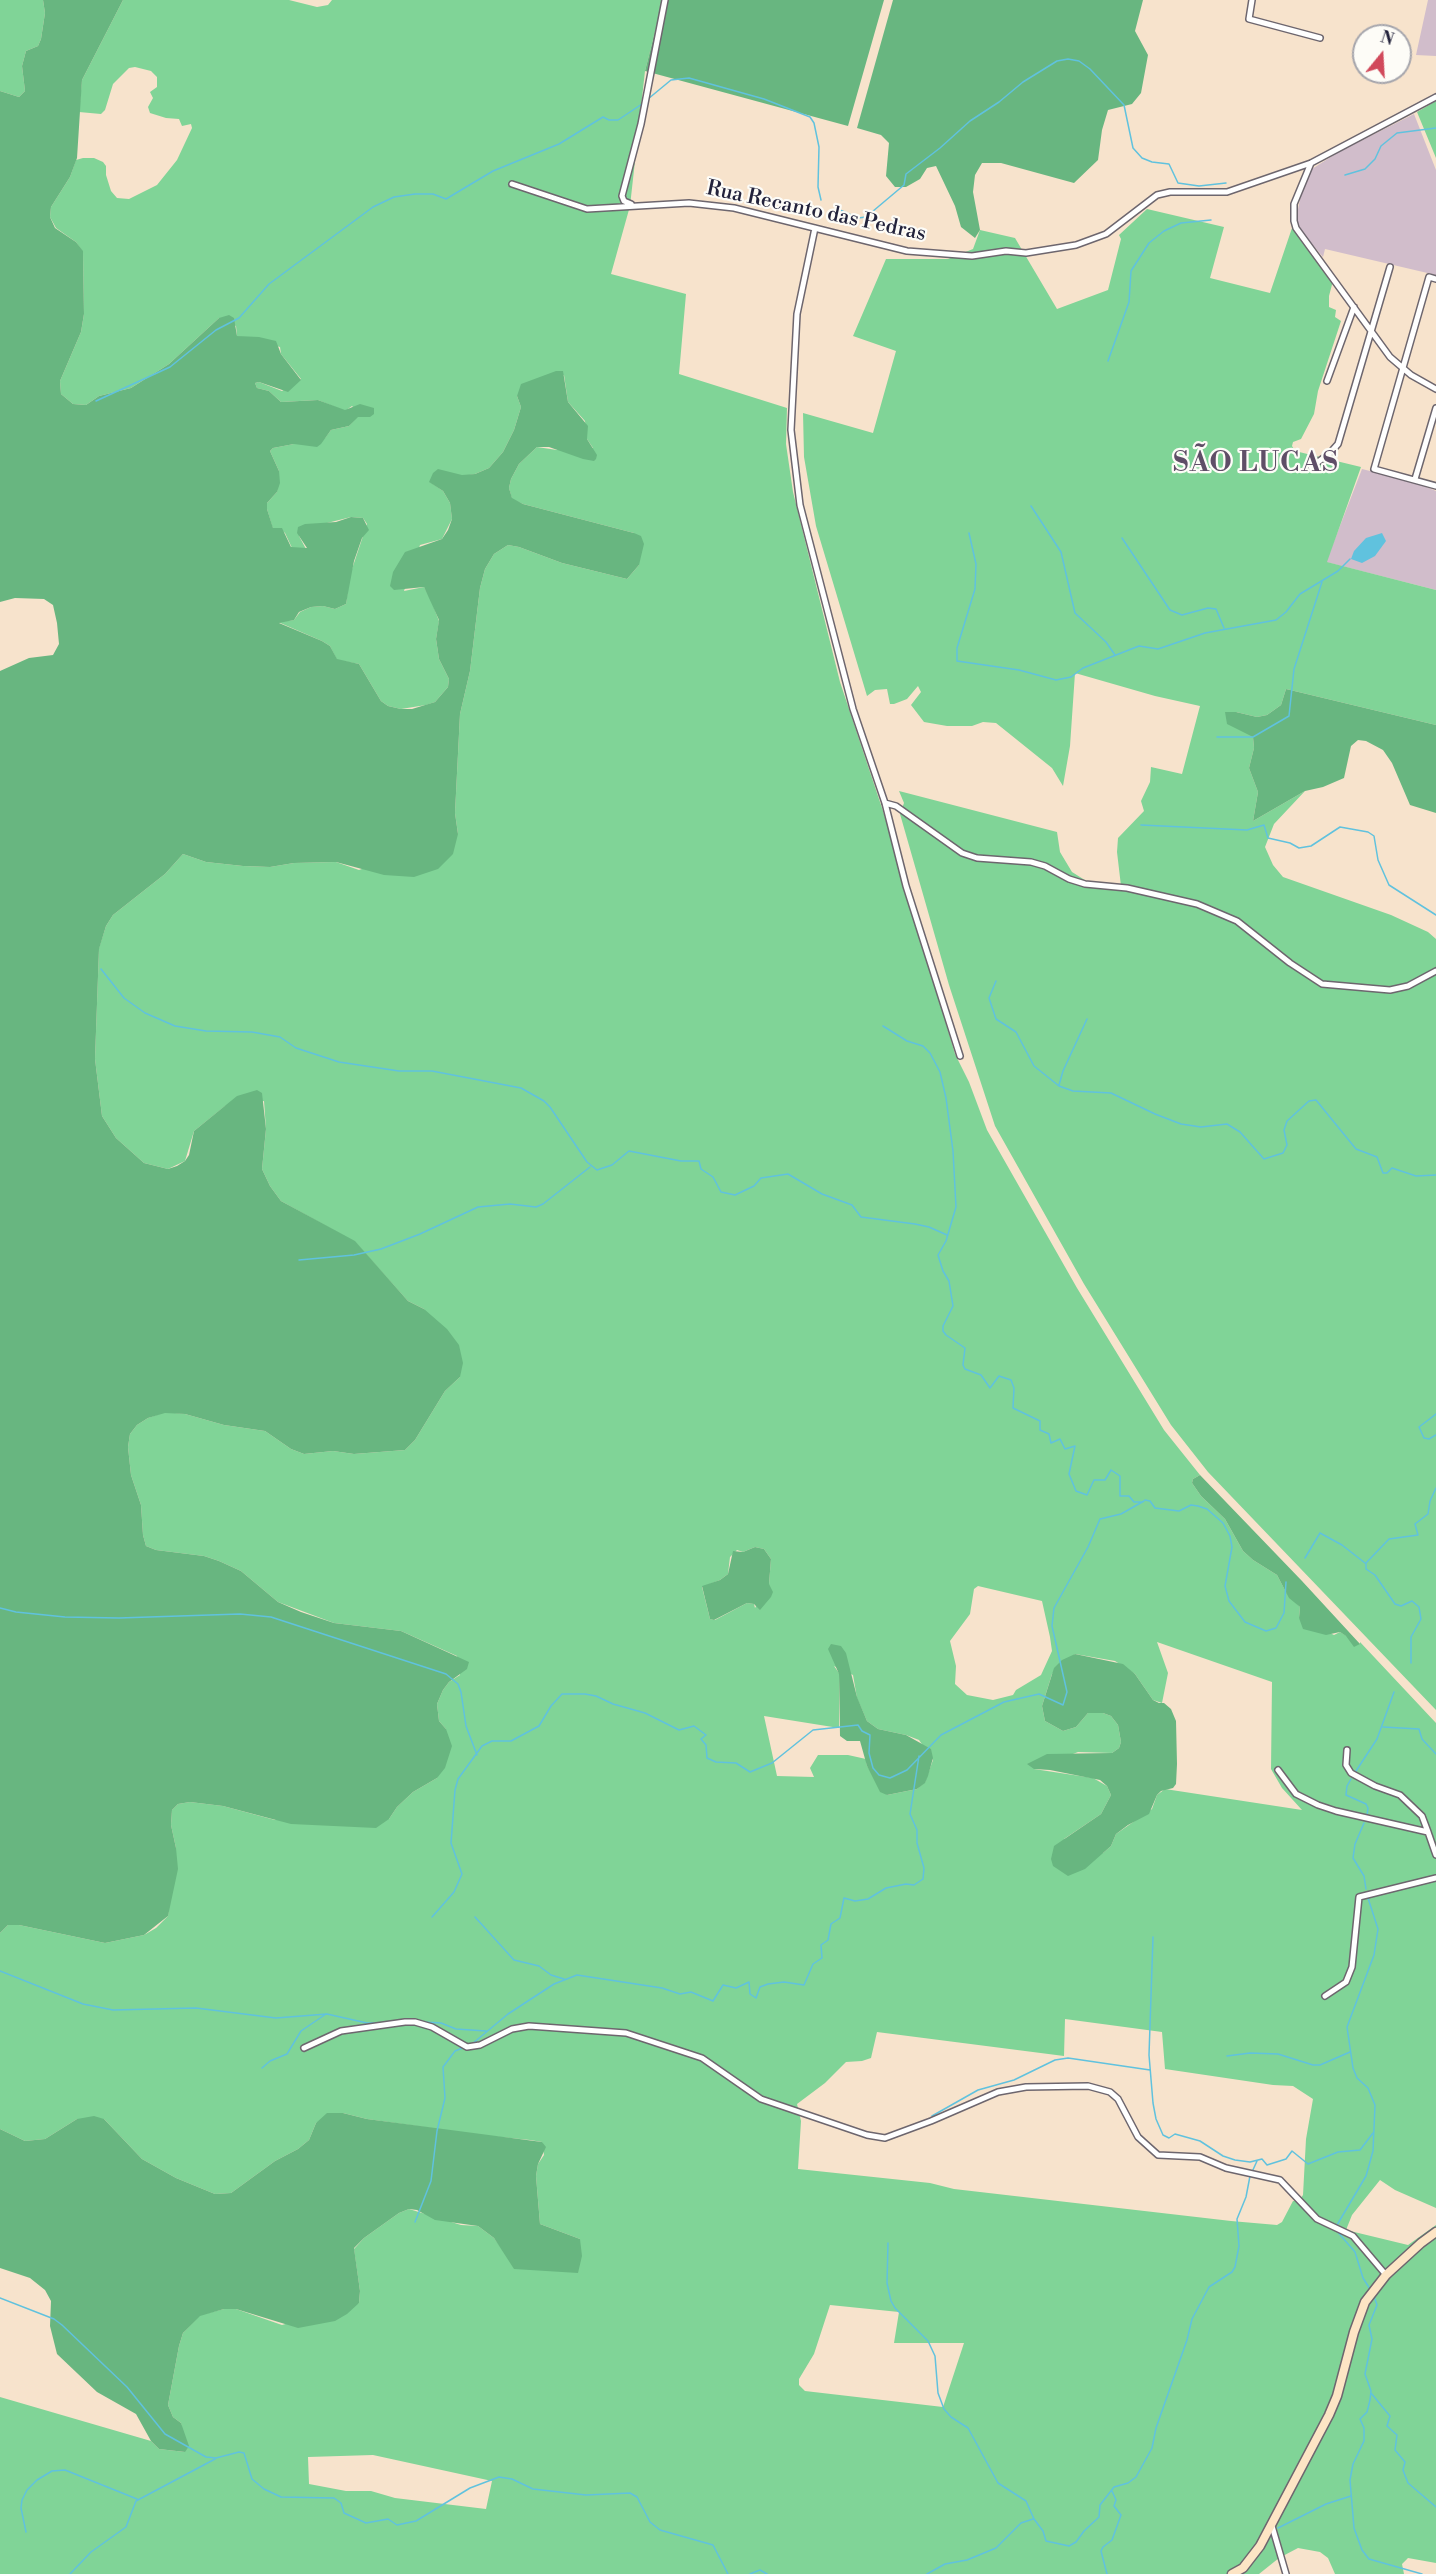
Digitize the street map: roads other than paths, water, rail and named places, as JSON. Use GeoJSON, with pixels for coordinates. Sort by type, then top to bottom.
{"type":"FeatureCollection","features":[{"type":"Feature","properties":{"kind":"street"},"geometry":{"type":"LineString","coordinates":[[632,205],[624,201],[622,196],[641,124],[650,66],[665,0]]}},
{"type":"Feature","properties":{"kind":"street"},"geometry":{"type":"LineString","coordinates":[[1252,0],[1249,19],[1320,38]]}},
{"type":"Feature","properties":{"kind":"street","name":"Rua Recanto das Pedras"},"geometry":{"type":"LineString","coordinates":[[512,184],[587,209],[688,203],[734,208],[907,251],[972,256],[1006,251],[1045,251],[1076,245],[1106,234],[1157,195],[1170,192],[1227,192],[1311,163],[1436,97]]}},
{"type":"Feature","properties":{"kind":"street"},"geometry":{"type":"LineString","coordinates":[[1311,163],[1294,204],[1296,228],[1390,357],[1404,369],[1436,389]]}},
{"type":"Feature","properties":{"kind":"street"},"geometry":{"type":"LineString","coordinates":[[815,228],[797,314],[791,430],[798,494],[806,536],[853,709],[885,802],[906,886],[960,1056]]}},
{"type":"Feature","properties":{"kind":"street"},"geometry":{"type":"LineString","coordinates":[[1311,467],[1338,444],[1390,267]]}},
{"type":"Feature","properties":{"kind":"street"},"geometry":{"type":"LineString","coordinates":[[1433,278],[1374,469],[1436,486]]}},
{"type":"Feature","properties":{"kind":"street"},"geometry":{"type":"LineString","coordinates":[[1327,381],[1354,307]]}},
{"type":"Feature","properties":{"kind":"street"},"geometry":{"type":"LineString","coordinates":[[1415,479],[1436,408]]}},
{"type":"Feature","properties":{"kind":"street"},"geometry":{"type":"LineString","coordinates":[[1429,432],[1436,435]]}},
{"type":"Feature","properties":{"kind":"street"},"geometry":{"type":"LineString","coordinates":[[885,802],[896,806],[962,853],[977,858],[1031,862],[1085,884],[1127,888],[1197,904],[1237,921],[1290,963],[1322,984],[1390,990],[1408,986],[1436,970]]}},
{"type":"Feature","properties":{"kind":"street"},"geometry":{"type":"LineString","coordinates":[[1347,1750],[1346,1765],[1351,1773],[1365,1782],[1400,1795],[1422,1816],[1436,1855]]}},
{"type":"Feature","properties":{"kind":"street"},"geometry":{"type":"LineString","coordinates":[[1278,1770],[1296,1794],[1318,1804],[1336,1811],[1428,1832]]}},
{"type":"Feature","properties":{"kind":"street"},"geometry":{"type":"LineString","coordinates":[[1325,1996],[1346,1982],[1352,1967],[1359,1897],[1436,1878]]}},
{"type":"Feature","properties":{"kind":"street"},"geometry":{"type":"LineString","coordinates":[[304,2048],[341,2031],[405,2022],[424,2024],[462,2044],[473,2047],[523,2026],[626,2033],[702,2058],[761,2100],[885,2138],[998,2092],[1026,2087],[1088,2086],[1113,2094],[1121,2103],[1138,2137],[1158,2155],[1200,2157],[1226,2168],[1281,2180],[1317,2219],[1353,2236],[1386,2275]]}},
{"type":"Feature","properties":{"kind":"street"},"geometry":{"type":"LineString","coordinates":[[1232,2574],[1242,2568],[1272,2526],[1337,2396],[1361,2310],[1386,2275],[1436,2232]]}},
{"type":"Feature","properties":{"kind":"street"},"geometry":{"type":"LineString","coordinates":[[1272,2526],[1286,2574]]}},
{"type":"Feature","properties":{"kind":"water"},"geometry":{"type":"Polygon","coordinates":[[[1382,533],[1386,541],[1375,556],[1362,563],[1351,559],[1354,551],[1366,538],[1382,533]]]}},
{"type":"Feature","properties":{"kind":"waterway"},"geometry":{"type":"LineString","coordinates":[[840,210],[858,218],[866,217],[904,185],[906,174],[970,121],[999,102],[1023,82],[1057,61],[1068,59],[1079,61],[1090,69],[1124,105],[1133,148],[1142,158],[1169,164],[1178,183],[1199,186],[1226,183]]}},
{"type":"Feature","properties":{"kind":"waterway"},"geometry":{"type":"LineString","coordinates":[[648,99],[671,80],[689,78],[764,99],[810,117],[814,123],[819,147],[818,187],[821,200]]}},
{"type":"Feature","properties":{"kind":"waterway"},"geometry":{"type":"LineString","coordinates":[[96,401],[170,367],[216,330],[239,318],[269,284],[373,207],[394,197],[415,194],[433,194],[446,199],[493,171],[559,144],[603,117],[618,120],[642,104]]}},
{"type":"Feature","properties":{"kind":"waterway"},"geometry":{"type":"LineString","coordinates":[[1345,175],[1365,169],[1375,159],[1381,146],[1397,133],[1436,128]]}},
{"type":"Feature","properties":{"kind":"waterway"},"geometry":{"type":"LineString","coordinates":[[1108,361],[1129,302],[1131,271],[1149,243],[1164,231],[1181,223],[1211,220]]}},
{"type":"Feature","properties":{"kind":"waterway"},"geometry":{"type":"LineString","coordinates":[[1031,506],[1061,552],[1075,613],[1106,642],[1115,655]]}},
{"type":"Feature","properties":{"kind":"waterway"},"geometry":{"type":"LineString","coordinates":[[969,533],[976,564],[975,589],[957,648],[957,661],[1019,670],[1056,680],[1071,677],[1083,668],[1139,646],[1158,649],[1205,633],[1276,620],[1286,612],[1300,594],[1338,571],[1350,559]]}},
{"type":"Feature","properties":{"kind":"waterway"},"geometry":{"type":"LineString","coordinates":[[1122,538],[1170,610],[1182,615],[1208,608],[1216,609],[1224,628]]}},
{"type":"Feature","properties":{"kind":"waterway"},"geometry":{"type":"LineString","coordinates":[[1217,737],[1253,737],[1289,716],[1294,669],[1322,582]]}},
{"type":"Feature","properties":{"kind":"waterway"},"geometry":{"type":"LineString","coordinates":[[1141,825],[1247,830],[1264,825],[1268,838],[1290,843],[1299,848],[1311,846],[1340,827],[1368,832],[1374,836],[1378,860],[1389,885],[1436,915]]}},
{"type":"Feature","properties":{"kind":"waterway"},"geometry":{"type":"LineString","coordinates":[[101,969],[124,998],[145,1013],[175,1026],[206,1031],[252,1032],[280,1037],[296,1048],[339,1062],[399,1071],[432,1071],[521,1088],[550,1107],[587,1162],[597,1170],[612,1165],[629,1151],[681,1161],[699,1161],[701,1169],[713,1177],[721,1192],[735,1195],[754,1186],[761,1178],[788,1174],[822,1194],[852,1205],[861,1217],[915,1224],[947,1235]]}},
{"type":"Feature","properties":{"kind":"waterway"},"geometry":{"type":"LineString","coordinates":[[996,981],[989,998],[996,1019],[1016,1032],[1034,1066],[1059,1086],[1073,1091],[1111,1093],[1181,1124],[1201,1127],[1227,1124],[1240,1132],[1264,1159],[1283,1153],[1287,1145],[1284,1130],[1287,1121],[1309,1101],[1316,1100],[1356,1149],[1377,1157],[1383,1173],[1387,1173],[1392,1168],[1416,1176],[1436,1175]]}},
{"type":"Feature","properties":{"kind":"waterway"},"geometry":{"type":"LineString","coordinates":[[1059,1085],[1087,1019]]}},
{"type":"Feature","properties":{"kind":"waterway"},"geometry":{"type":"LineString","coordinates":[[883,1026],[907,1041],[923,1046],[930,1053],[940,1072],[946,1098],[953,1151],[956,1207],[946,1241],[938,1255],[949,1281],[953,1306],[943,1326],[943,1331],[965,1348],[963,1365],[965,1369],[981,1375],[990,1388],[999,1376],[1011,1380],[1014,1388],[1013,1408],[1040,1421],[1040,1430],[1049,1434],[1051,1443],[1060,1439],[1065,1449],[1075,1446],[1069,1474],[1076,1491],[1087,1495],[1094,1480],[1105,1480],[1111,1470],[1120,1476],[1120,1496],[1129,1496],[1134,1502],[1141,1502]]}},
{"type":"Feature","properties":{"kind":"waterway"},"geometry":{"type":"LineString","coordinates":[[299,1260],[354,1255],[381,1249],[478,1207],[510,1204],[536,1207],[590,1167]]}},
{"type":"Feature","properties":{"kind":"waterway"},"geometry":{"type":"LineString","coordinates":[[1436,1414],[1419,1427],[1424,1438],[1429,1439],[1436,1435]]}},
{"type":"Feature","properties":{"kind":"waterway"},"geometry":{"type":"LineString","coordinates":[[1366,1563],[1389,1539],[1418,1535],[1415,1524],[1428,1514],[1430,1501],[1436,1488]]}},
{"type":"Feature","properties":{"kind":"waterway"},"geometry":{"type":"LineString","coordinates":[[1145,1500],[1150,1501],[1155,1508],[1179,1511],[1191,1505],[1198,1506],[1207,1509],[1223,1523],[1230,1536],[1232,1547],[1225,1586],[1229,1601],[1245,1622],[1266,1631],[1276,1628],[1284,1613],[1286,1582]]}},
{"type":"Feature","properties":{"kind":"waterway"},"geometry":{"type":"LineString","coordinates":[[432,1917],[454,1892],[462,1874],[451,1843],[458,1779],[482,1746],[492,1741],[511,1741],[539,1726],[551,1706],[562,1694],[596,1696],[613,1704],[645,1713],[679,1730],[694,1726],[706,1735],[701,1739],[706,1745],[707,1758],[716,1762],[736,1763],[750,1772],[772,1763],[813,1730],[858,1725],[862,1731],[870,1735],[869,1753],[873,1768],[879,1775],[890,1778],[907,1770],[941,1735],[1004,1702],[1039,1694],[1063,1705],[1067,1692],[1052,1626],[1054,1608],[1088,1547],[1100,1519],[1121,1514],[1144,1501]]}},
{"type":"Feature","properties":{"kind":"waterway"},"geometry":{"type":"LineString","coordinates":[[1305,1558],[1320,1533],[1342,1545],[1365,1563]]}},
{"type":"Feature","properties":{"kind":"waterway"},"geometry":{"type":"LineString","coordinates":[[1366,1564],[1366,1569],[1375,1575],[1395,1604],[1401,1606],[1412,1601],[1419,1607],[1421,1619],[1411,1637],[1411,1663]]}},
{"type":"Feature","properties":{"kind":"waterway"},"geometry":{"type":"LineString","coordinates":[[0,1608],[65,1617],[119,1618],[240,1614],[271,1617],[446,1674],[458,1684],[466,1726],[477,1755]]}},
{"type":"Feature","properties":{"kind":"waterway"},"geometry":{"type":"LineString","coordinates":[[1356,1771],[1377,1739],[1394,1692]]}},
{"type":"Feature","properties":{"kind":"waterway"},"geometry":{"type":"LineString","coordinates":[[1383,1727],[1419,1729],[1422,1739],[1436,1754]]}},
{"type":"Feature","properties":{"kind":"waterway"},"geometry":{"type":"LineString","coordinates":[[472,2044],[508,2014],[554,1984],[577,1975],[662,1988],[680,1994],[691,1992],[713,2001],[723,1985],[736,1988],[749,1982],[750,1994],[756,1998],[760,1987],[768,1984],[784,1982],[804,1985],[813,1964],[822,1958],[821,1945],[828,1940],[831,1924],[840,1918],[844,1898],[855,1901],[868,1899],[886,1888],[906,1884],[914,1885],[923,1879],[924,1868],[917,1843],[917,1830],[910,1814],[919,1756]]}},
{"type":"Feature","properties":{"kind":"waterway"},"geometry":{"type":"LineString","coordinates":[[1351,1779],[1346,1795],[1366,1804],[1367,1815]]}},
{"type":"Feature","properties":{"kind":"waterway"},"geometry":{"type":"LineString","coordinates":[[1364,1823],[1355,1844],[1353,1858],[1364,1876],[1366,1889]]}},
{"type":"Feature","properties":{"kind":"waterway"},"geometry":{"type":"LineString","coordinates":[[1337,2225],[1366,2176],[1373,2151],[1375,2105],[1368,2088],[1357,2078],[1353,2068],[1347,2027],[1374,1955],[1378,1929],[1368,1898]]}},
{"type":"Feature","properties":{"kind":"waterway"},"geometry":{"type":"LineString","coordinates":[[475,1917],[514,1960],[539,1966],[551,1975],[564,1979]]}},
{"type":"Feature","properties":{"kind":"waterway"},"geometry":{"type":"LineString","coordinates":[[1153,1937],[1149,2055],[1153,2103],[1156,2119],[1163,2135],[1169,2138],[1175,2134],[1200,2141],[1223,2156],[1250,2162],[1262,2159],[1267,2165],[1286,2159],[1292,2151],[1308,2164],[1338,2152],[1360,2150],[1373,2133]]}},
{"type":"Feature","properties":{"kind":"waterway"},"geometry":{"type":"LineString","coordinates":[[0,1971],[83,2004],[113,2010],[196,2008],[276,2018],[327,2014],[367,2023],[383,2023]]}},
{"type":"Feature","properties":{"kind":"waterway"},"geometry":{"type":"LineString","coordinates":[[262,2068],[270,2061],[287,2054],[301,2031],[326,2014]]}},
{"type":"Feature","properties":{"kind":"waterway"},"geometry":{"type":"LineString","coordinates":[[423,2022],[441,2023],[456,2029],[486,2031]]}},
{"type":"Feature","properties":{"kind":"waterway"},"geometry":{"type":"LineString","coordinates":[[415,2222],[431,2181],[437,2131],[445,2098],[443,2067],[455,2051],[465,2047]]}},
{"type":"Feature","properties":{"kind":"waterway"},"geometry":{"type":"LineString","coordinates":[[1227,2056],[1250,2053],[1278,2054],[1320,2065],[1350,2052]]}},
{"type":"Feature","properties":{"kind":"waterway"},"geometry":{"type":"LineString","coordinates":[[932,2116],[978,2090],[1014,2080],[1055,2060],[1068,2058],[1150,2070]]}},
{"type":"Feature","properties":{"kind":"waterway"},"geometry":{"type":"LineString","coordinates":[[1252,2172],[1257,2161]]}},
{"type":"Feature","properties":{"kind":"waterway"},"geometry":{"type":"LineString","coordinates":[[888,2243],[887,2283],[891,2301],[895,2308],[928,2341],[935,2356],[938,2393],[944,2409],[951,2417],[968,2428],[998,2483],[1026,2501],[1046,2541],[1069,2546],[1076,2542],[1099,2517],[1100,2505],[1114,2487],[1128,2483],[1136,2477],[1152,2448],[1156,2428],[1187,2340],[1192,2319],[1209,2287],[1232,2272],[1235,2267],[1239,2246],[1237,2219],[1246,2197],[1250,2176]]}},
{"type":"Feature","properties":{"kind":"waterway"},"geometry":{"type":"LineString","coordinates":[[1336,2230],[1355,2252],[1363,2278],[1370,2289]]}},
{"type":"Feature","properties":{"kind":"waterway"},"geometry":{"type":"LineString","coordinates":[[1374,2296],[1377,2305],[1369,2325],[1372,2339],[1365,2374],[1371,2391],[1370,2400],[1367,2412],[1360,2419],[1364,2428],[1364,2441],[1353,2464],[1350,2480],[1354,2528],[1362,2550],[1369,2559],[1422,2574]]}},
{"type":"Feature","properties":{"kind":"waterway"},"geometry":{"type":"LineString","coordinates":[[0,2298],[54,2319],[62,2325],[127,2387],[165,2434],[206,2457],[216,2458],[239,2452],[244,2453],[252,2479],[264,2489],[281,2497],[334,2498],[341,2503],[344,2513],[366,2523],[388,2519],[397,2525],[416,2521],[470,2488],[499,2477],[512,2479],[533,2489],[586,2495],[630,2493],[637,2497],[650,2522],[660,2530],[713,2545],[728,2574]]}},
{"type":"Feature","properties":{"kind":"waterway"},"geometry":{"type":"LineString","coordinates":[[1371,2393],[1390,2416],[1387,2426],[1397,2435],[1395,2450],[1405,2462],[1403,2470],[1408,2483],[1436,2507]]}},
{"type":"Feature","properties":{"kind":"waterway"},"geometry":{"type":"LineString","coordinates":[[70,2574],[91,2552],[126,2527],[136,2501],[215,2459]]}},
{"type":"Feature","properties":{"kind":"waterway"},"geometry":{"type":"LineString","coordinates":[[26,2532],[21,2508],[22,2500],[27,2490],[37,2480],[52,2471],[65,2470],[137,2499]]}},
{"type":"Feature","properties":{"kind":"waterway"},"geometry":{"type":"LineString","coordinates":[[1107,2574],[1101,2551],[1112,2540],[1121,2515],[1114,2506],[1116,2500],[1112,2491]]}},
{"type":"Feature","properties":{"kind":"waterway"},"geometry":{"type":"LineString","coordinates":[[1278,2528],[1326,2504],[1351,2496]]}},
{"type":"Feature","properties":{"kind":"waterway"},"geometry":{"type":"LineString","coordinates":[[927,2574],[945,2564],[967,2560],[996,2548],[1021,2523],[1033,2519]]}},
{"type":"Feature","properties":{"kind":"waterway"},"geometry":{"type":"LineString","coordinates":[[750,2574],[760,2570],[767,2574]]}},
{"type":"Feature","properties":{"kind":"district","name":"SÃO LUCAS"},"geometry":{"type":"Point","coordinates":[1256,465]}}]}
